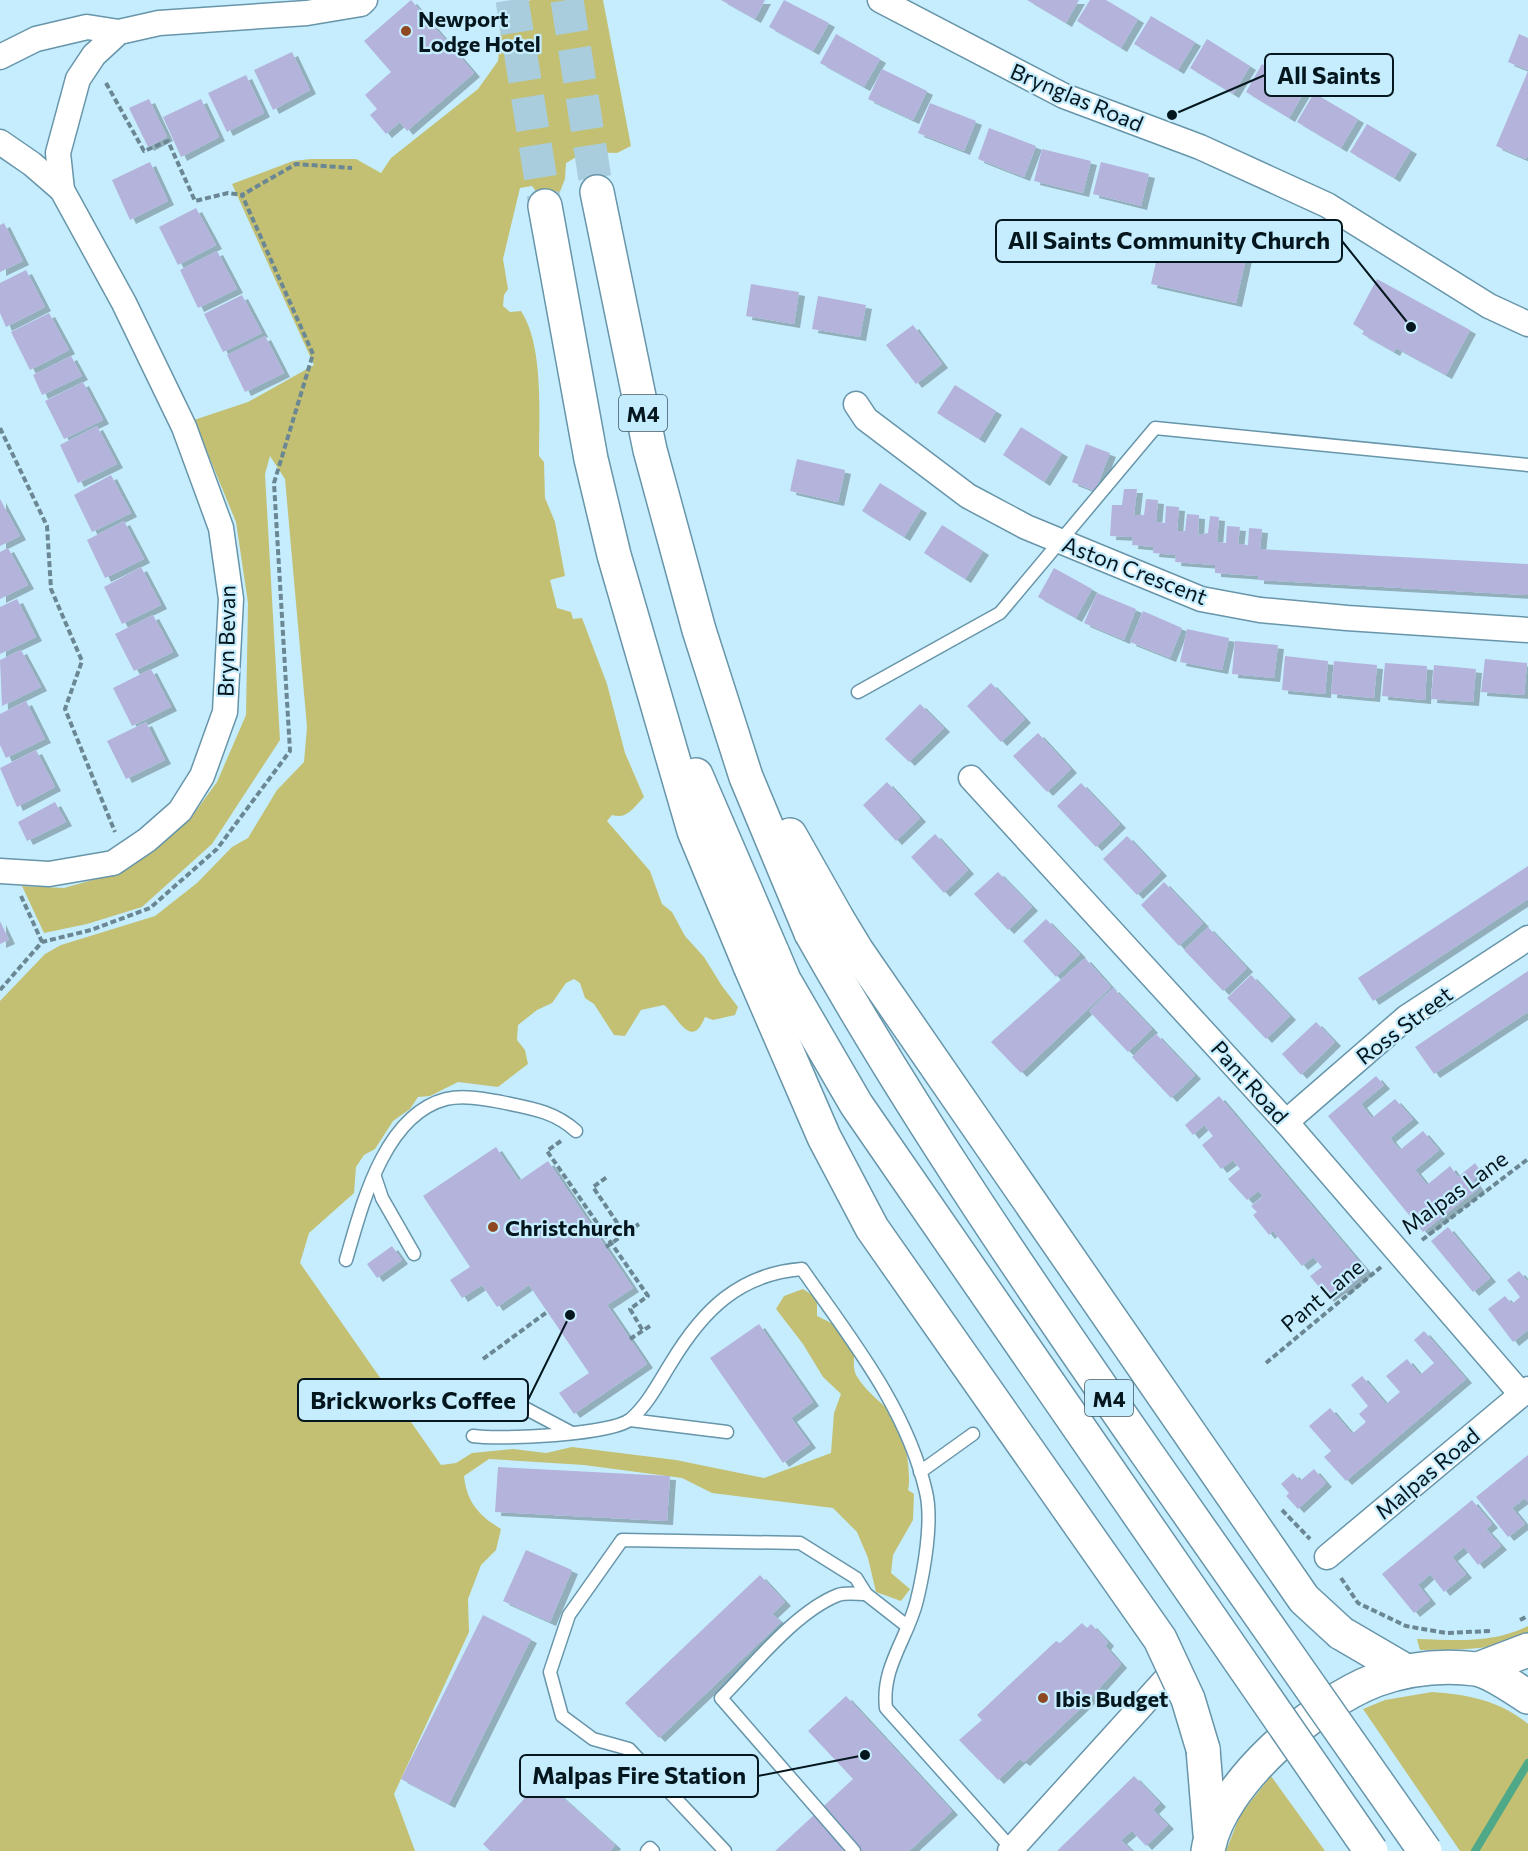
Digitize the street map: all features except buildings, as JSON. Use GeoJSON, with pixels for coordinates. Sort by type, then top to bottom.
{"type":"FeatureCollection","features":[{"type":"Feature","properties":{"kind":"main road","name":"M4"},"geometry":{"type":"LineString","coordinates":[[597,192],[650,450],[699,630],[746,777],[824,926],[862,1023],[967,1190],[1055,1322],[1425,1851]]}},
{"type":"Feature","properties":{"kind":"main road","name":"M4"},"geometry":{"type":"LineString","coordinates":[[545,207],[591,459],[638,641],[762,960],[824,1137],[872,1228],[1160,1640],[1188,1699],[1203,1749],[1209,1842]]}},
{"type":"Feature","properties":{"kind":"main road","name":"M4"},"geometry":{"type":"LineString","coordinates":[[824,926],[864,961],[1217,1469],[1304,1599],[1341,1633],[1406,1671]]}},
{"type":"Feature","properties":{"kind":"main road","name":"M4"},"geometry":{"type":"LineString","coordinates":[[762,960],[784,980],[856,1104],[1371,1851]]}},
{"type":"Feature","properties":{"kind":"main road"},"geometry":{"type":"LineString","coordinates":[[1478,1669],[1519,1638]]}},
{"type":"Feature","properties":{"kind":"main road"},"geometry":{"type":"LineString","coordinates":[[1209,1842],[1222,1809],[1260,1762],[1319,1712],[1351,1692],[1406,1671],[1478,1669],[1528,1697]]}},
{"type":"Feature","properties":{"kind":"street"},"geometry":{"type":"LineString","coordinates":[[0,57],[36,39],[87,27],[119,32],[171,21],[307,13],[361,4],[366,0]]}},
{"type":"Feature","properties":{"kind":"street","name":"Brynglas Road"},"geometry":{"type":"LineString","coordinates":[[880,0],[1064,96],[1200,147],[1327,205],[1489,306],[1528,324]]}},
{"type":"Feature","properties":{"kind":"street","name":"Bryn Bevan"},"geometry":{"type":"LineString","coordinates":[[0,871],[49,874],[113,863],[147,840],[180,812],[202,776],[225,712],[231,599],[221,528],[184,427],[124,303],[62,190],[57,153],[78,79],[92,59],[119,32]]}},
{"type":"Feature","properties":{"kind":"street","name":"Bryn Bevan"},"geometry":{"type":"LineString","coordinates":[[0,142],[62,190]]}},
{"type":"Feature","properties":{"kind":"street","name":"Aston Crescent"},"geometry":{"type":"LineString","coordinates":[[856,404],[866,419],[968,496],[1026,527],[1201,599],[1260,609],[1347,618],[1528,630]]}},
{"type":"Feature","properties":{"kind":"street","name":"Pant Road"},"geometry":{"type":"LineString","coordinates":[[970,778],[1286,1122],[1524,1392]]}},
{"type":"Feature","properties":{"kind":"street","name":"Ross Street"},"geometry":{"type":"LineString","coordinates":[[1286,1122],[1407,1017],[1528,938]]}},
{"type":"Feature","properties":{"kind":"street","name":"Malpas Road"},"geometry":{"type":"LineString","coordinates":[[1327,1557],[1524,1392]]}},
{"type":"Feature","properties":{"kind":"street"},"geometry":{"type":"LineString","coordinates":[[1011,1850],[1164,1681]]}},
{"type":"Feature","properties":{"kind":"lane"},"geometry":{"type":"LineString","coordinates":[[858,692],[1000,613],[1063,542],[1155,428],[1528,465]]}},
{"type":"Feature","properties":{"kind":"lane"},"geometry":{"type":"LineString","coordinates":[[346,1260],[375,1177],[399,1129],[420,1112],[447,1099],[477,1098],[551,1113],[562,1118],[576,1131]]}},
{"type":"Feature","properties":{"kind":"lane"},"geometry":{"type":"LineString","coordinates":[[375,1177],[382,1198],[414,1254]]}},
{"type":"Feature","properties":{"kind":"lane"},"geometry":{"type":"LineString","coordinates":[[630,1420],[644,1405],[678,1351],[711,1309],[758,1277],[802,1269],[886,1392],[906,1435],[927,1493],[927,1540],[916,1602],[894,1653],[884,1690],[885,1708],[1011,1850]]}},
{"type":"Feature","properties":{"kind":"lane"},"geometry":{"type":"LineString","coordinates":[[519,1405],[571,1432]]}},
{"type":"Feature","properties":{"kind":"lane"},"geometry":{"type":"LineString","coordinates":[[473,1436],[500,1438],[602,1429],[630,1420],[727,1432]]}},
{"type":"Feature","properties":{"kind":"lane"},"geometry":{"type":"LineString","coordinates":[[920,1472],[973,1434]]}},
{"type":"Feature","properties":{"kind":"lane"},"geometry":{"type":"LineString","coordinates":[[725,1851],[629,1749],[593,1739],[562,1716],[550,1672],[569,1615],[622,1540],[800,1543],[856,1578],[866,1594],[907,1626]]}},
{"type":"Feature","properties":{"kind":"lane"},"geometry":{"type":"LineString","coordinates":[[854,1851],[721,1698],[795,1624],[818,1606],[840,1594],[866,1594]]}},
{"type":"Feature","properties":{"kind":"lane"},"geometry":{"type":"LineString","coordinates":[[647,1851],[650,1848],[653,1851]]}},
{"type":"Feature","properties":{"kind":"path"},"geometry":{"type":"LineString","coordinates":[[92,59],[144,151],[168,141],[195,201],[228,193],[242,195]]}},
{"type":"Feature","properties":{"kind":"path"},"geometry":{"type":"LineString","coordinates":[[0,428],[47,526],[51,589],[82,661],[65,709],[124,855]]}},
{"type":"Feature","properties":{"kind":"path"},"geometry":{"type":"LineString","coordinates":[[20,894],[42,942]]}},
{"type":"Feature","properties":{"kind":"path"},"geometry":{"type":"LineString","coordinates":[[576,1131],[548,1151],[648,1296],[630,1309],[643,1331]]}},
{"type":"Feature","properties":{"kind":"path","name":"Malpas Lane"},"geometry":{"type":"LineString","coordinates":[[1399,1252],[1425,1238],[1528,1159]]}},
{"type":"Feature","properties":{"kind":"path"},"geometry":{"type":"LineString","coordinates":[[604,1234],[618,1224],[593,1187],[607,1178]]}},
{"type":"Feature","properties":{"kind":"path"},"geometry":{"type":"LineString","coordinates":[[606,1247],[639,1224]]}},
{"type":"Feature","properties":{"kind":"path","name":"Pant Lane"},"geometry":{"type":"LineString","coordinates":[[1266,1363],[1399,1252]]}},
{"type":"Feature","properties":{"kind":"path"},"geometry":{"type":"LineString","coordinates":[[483,1359],[548,1312]]}},
{"type":"Feature","properties":{"kind":"path"},"geometry":{"type":"LineString","coordinates":[[630,1339],[650,1326]]}},
{"type":"Feature","properties":{"kind":"path"},"geometry":{"type":"LineString","coordinates":[[1277,1505],[1327,1557],[1358,1603],[1406,1626],[1446,1634],[1502,1630]]}},
{"type":"Feature","properties":{"kind":"path"},"geometry":{"type":"LineString","coordinates":[[1519,1638],[1528,1616]]}},
{"type":"Feature","properties":{"kind":"shaded area"},"geometry":{"type":"Polygon","coordinates":[[[531,0],[603,0],[631,146],[617,153],[585,152],[566,163],[565,179],[559,194],[538,194],[532,186],[520,188],[503,259],[508,289],[504,295],[503,306],[510,312],[521,311],[534,343],[537,361],[539,456],[544,462],[545,498],[555,522],[565,576],[550,580],[557,608],[571,612],[573,619],[582,618],[607,684],[625,753],[644,797],[626,814],[612,815],[607,821],[650,871],[662,904],[672,912],[685,936],[704,957],[738,1007],[735,1015],[713,1020],[705,1017],[695,1031],[684,1028],[664,1005],[641,1010],[625,1036],[614,1035],[594,1004],[585,998],[580,983],[574,979],[566,983],[552,1003],[537,1010],[518,1025],[517,1040],[525,1050],[528,1064],[498,1087],[458,1082],[430,1096],[418,1097],[410,1109],[393,1121],[375,1149],[364,1155],[356,1167],[354,1193],[309,1233],[300,1263],[441,1465],[456,1463],[472,1453],[513,1449],[546,1453],[572,1447],[676,1460],[764,1478],[831,1453],[834,1413],[841,1394],[823,1377],[803,1344],[776,1309],[784,1296],[803,1289],[817,1298],[817,1316],[840,1328],[849,1337],[854,1348],[856,1375],[869,1392],[894,1415],[901,1429],[908,1463],[908,1490],[914,1494],[913,1520],[893,1555],[891,1573],[910,1589],[901,1601],[876,1592],[868,1558],[857,1532],[833,1508],[712,1493],[682,1478],[584,1465],[489,1459],[464,1476],[468,1493],[475,1507],[501,1529],[496,1550],[481,1565],[468,1599],[469,1632],[394,1794],[415,1851],[0,1851],[0,1001],[45,954],[61,945],[155,916],[197,883],[232,847],[248,838],[277,790],[304,762],[307,727],[285,479],[270,456],[265,474],[280,740],[212,844],[142,907],[87,924],[44,933],[22,886],[64,888],[110,875],[128,866],[192,816],[217,782],[246,715],[248,603],[236,522],[194,420],[248,402],[314,365],[232,184],[293,161],[311,159],[356,159],[381,173],[391,158],[478,89],[498,61],[501,28],[523,3],[531,0]]]}},
{"type":"Feature","properties":{"kind":"shaded area"},"geometry":{"type":"Polygon","coordinates":[[[1528,1626],[1528,1639],[1488,1647],[1420,1650],[1417,1639],[1487,1638],[1501,1636],[1528,1626]]]}},
{"type":"Feature","properties":{"kind":"shaded area"},"geometry":{"type":"Polygon","coordinates":[[[1432,1692],[1458,1695],[1495,1704],[1528,1724],[1528,1851],[1460,1851],[1363,1709],[1385,1700],[1432,1692]]]}},
{"type":"Feature","properties":{"kind":"shaded area"},"geometry":{"type":"Polygon","coordinates":[[[1271,1776],[1325,1851],[1226,1851],[1240,1815],[1271,1776]]]}},
{"type":"Feature","properties":{"kind":"waterway"},"geometry":{"type":"LineString","coordinates":[[1475,1851],[1528,1763]]}},
{"type":"Feature","properties":{"kind":"tunnel"},"geometry":{"type":"LineString","coordinates":[[512,0],[545,206]]}},
{"type":"Feature","properties":{"kind":"tunnel"},"geometry":{"type":"LineString","coordinates":[[567,0],[597,192]]}},
{"type":"Feature","properties":{"kind":"place","name":"Newport Lodge Hotel"},"geometry":{"type":"Point","coordinates":[406,31]}},
{"type":"Feature","properties":{"kind":"place","name":"All Saints"},"geometry":{"type":"Point","coordinates":[1172,115]}},
{"type":"Feature","properties":{"kind":"place","name":"All Saints Community Church"},"geometry":{"type":"Point","coordinates":[1411,327]}},
{"type":"Feature","properties":{"kind":"place","name":"Christchurch"},"geometry":{"type":"Point","coordinates":[493,1227]}},
{"type":"Feature","properties":{"kind":"place","name":"Brickworks Coffee"},"geometry":{"type":"Point","coordinates":[570,1315]}},
{"type":"Feature","properties":{"kind":"place","name":"Ibis Budget"},"geometry":{"type":"Point","coordinates":[1043,1698]}},
{"type":"Feature","properties":{"kind":"place","name":"Malpas Fire Station"},"geometry":{"type":"Point","coordinates":[865,1755]}}]}
